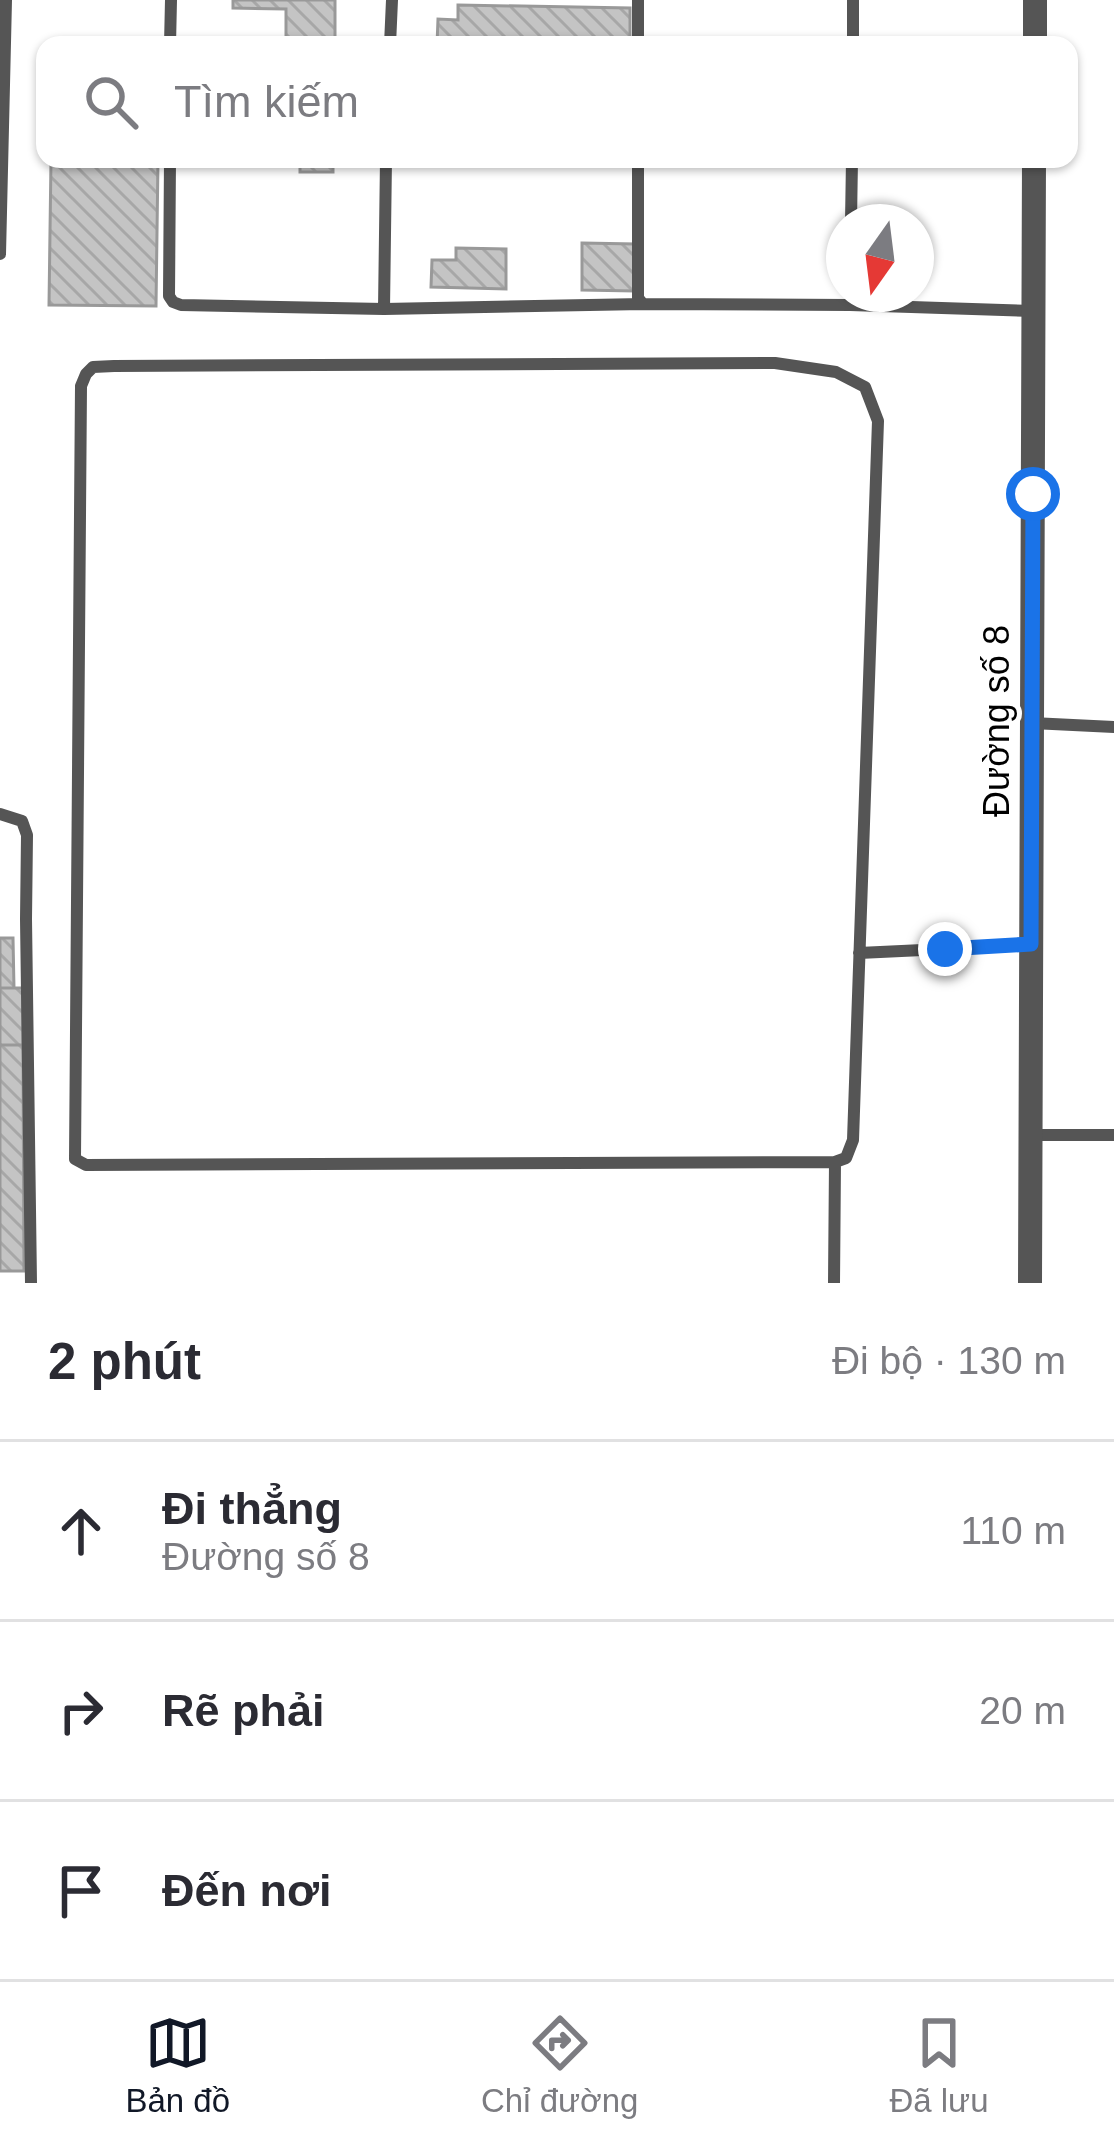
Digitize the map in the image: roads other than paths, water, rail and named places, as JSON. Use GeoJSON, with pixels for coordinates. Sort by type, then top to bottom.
{"type":"FeatureCollection","features":[{"type":"Feature","properties":{"kind":"street"},"geometry":{"type":"LineString","coordinates":[[1034,36],[1035,0]]}},
{"type":"Feature","properties":{"kind":"street","name":"Đường số 8"},"geometry":{"type":"LineString","coordinates":[[1030,1283],[1034,168]]}},
{"type":"Feature","properties":{"kind":"lane"},"geometry":{"type":"LineString","coordinates":[[0,254],[6,0]]}},
{"type":"Feature","properties":{"kind":"lane"},"geometry":{"type":"LineString","coordinates":[[170,36],[171,0]]}},
{"type":"Feature","properties":{"kind":"lane"},"geometry":{"type":"LineString","coordinates":[[390,36],[392,0]]}},
{"type":"Feature","properties":{"kind":"lane"},"geometry":{"type":"LineString","coordinates":[[638,0],[638,36]]}},
{"type":"Feature","properties":{"kind":"lane"},"geometry":{"type":"LineString","coordinates":[[853,36],[854,0]]}},
{"type":"Feature","properties":{"kind":"lane"},"geometry":{"type":"LineString","coordinates":[[170,168],[170,296],[181,305],[384,309],[826,300]]}},
{"type":"Feature","properties":{"kind":"lane"},"geometry":{"type":"LineString","coordinates":[[384,309],[386,168]]}},
{"type":"Feature","properties":{"kind":"lane"},"geometry":{"type":"LineString","coordinates":[[638,168],[638,298],[643,304]]}},
{"type":"Feature","properties":{"kind":"lane"},"geometry":{"type":"LineString","coordinates":[[851,204],[852,168]]}},
{"type":"Feature","properties":{"kind":"lane"},"geometry":{"type":"LineString","coordinates":[[934,305],[1033,311]]}},
{"type":"Feature","properties":{"kind":"lane"},"geometry":{"type":"LineString","coordinates":[[776,363],[836,372],[865,387],[878,421],[859,953],[853,1140],[846,1158],[835,1162],[86,1165],[74,1160],[81,386],[86,374],[93,367],[114,366],[776,363]]}},
{"type":"Feature","properties":{"kind":"lane"},"geometry":{"type":"LineString","coordinates":[[1032,723],[1114,727]]}},
{"type":"Feature","properties":{"kind":"lane"},"geometry":{"type":"LineString","coordinates":[[0,814],[22,821],[27,835],[31,1283]]}},
{"type":"Feature","properties":{"kind":"lane"},"geometry":{"type":"LineString","coordinates":[[859,953],[1031,944]]}},
{"type":"Feature","properties":{"kind":"lane"},"geometry":{"type":"LineString","coordinates":[[1031,1135],[1114,1135]]}},
{"type":"Feature","properties":{"kind":"lane"},"geometry":{"type":"LineString","coordinates":[[834,1283],[835,1162]]}}]}
